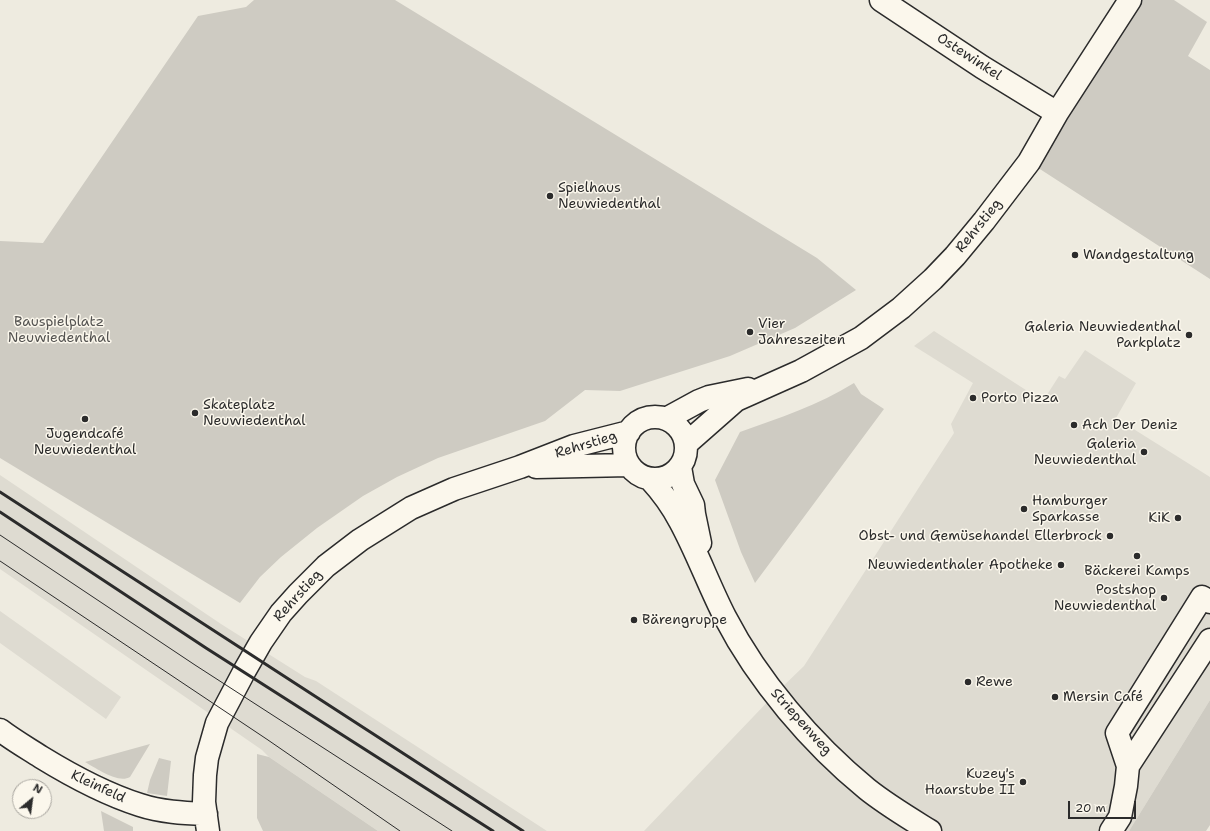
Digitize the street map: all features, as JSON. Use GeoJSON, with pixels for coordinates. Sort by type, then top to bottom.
{"type":"FeatureCollection","features":[{"type":"Feature","properties":{"kind":"street","name":"Ostewinkel"},"geometry":{"type":"LineString","coordinates":[[882,0],[982,67],[1057,113]]}},
{"type":"Feature","properties":{"kind":"street","name":"Rehrstieg"},"geometry":{"type":"LineString","coordinates":[[686,444],[736,400],[801,371],[861,338],[901,308],[933,279],[955,256],[984,221],[1029,162],[1057,113],[1130,0]]}},
{"type":"Feature","properties":{"kind":"street","name":"Rehrstieg"},"geometry":{"type":"LineString","coordinates":[[666,419],[709,397],[733,391],[765,386]]}},
{"type":"Feature","properties":{"kind":"street"},"geometry":{"type":"LineString","coordinates":[[645,419],[666,419],[674,423],[684,436],[686,452],[684,460],[675,473],[668,477],[659,480],[642,477],[629,465],[625,457],[624,448],[628,432],[645,419]]}},
{"type":"Feature","properties":{"kind":"street","name":"Rehrstieg"},"geometry":{"type":"LineString","coordinates":[[207,823],[204,802],[204,775],[207,758],[218,723],[261,642],[281,613],[326,566],[360,540],[411,508],[454,489],[520,467],[574,446],[628,432]]}},
{"type":"Feature","properties":{"kind":"street","name":"Rehrstieg"},"geometry":{"type":"LineString","coordinates":[[520,467],[629,465]]}},
{"type":"Feature","properties":{"kind":"street","name":"Striepenweg"},"geometry":{"type":"LineString","coordinates":[[680,467],[684,484],[694,504],[694,514],[708,581]]}},
{"type":"Feature","properties":{"kind":"street","name":"Striepenweg"},"geometry":{"type":"LineString","coordinates":[[650,479],[664,495],[680,520],[726,618],[749,658],[770,688],[830,755],[867,789],[887,804],[930,831]]}},
{"type":"Feature","properties":{"kind":"street"},"geometry":{"type":"LineString","coordinates":[[1111,831],[1120,817],[1128,766],[1117,733],[1202,597],[1210,602]]}},
{"type":"Feature","properties":{"kind":"street"},"geometry":{"type":"LineString","coordinates":[[1128,766],[1210,640]]}},
{"type":"Feature","properties":{"kind":"street","name":"Kleinfeld"},"geometry":{"type":"LineString","coordinates":[[0,730],[67,772],[112,795],[140,805],[207,823]]}},
{"type":"Feature","properties":{"kind":"shaded area"},"geometry":{"type":"Polygon","coordinates":[[[934,331],[1043,401],[1059,376],[1065,379],[1085,350],[1136,383],[1116,418],[1210,477],[1210,700],[1129,831],[644,831],[775,694],[804,666],[954,433],[951,424],[973,383],[914,346],[934,331]]]}},
{"type":"Feature","properties":{"kind":"shaded area"},"geometry":{"type":"Polygon","coordinates":[[[0,475],[221,624],[305,677],[316,681],[547,831],[378,831],[269,757],[262,750],[0,569],[0,475]]]}},
{"type":"Feature","properties":{"kind":"shaded area"},"geometry":{"type":"Polygon","coordinates":[[[0,611],[121,697],[106,719],[0,643],[0,611]]]}},
{"type":"Feature","properties":{"kind":"green space","name":"Bauspielplatz Neuwiedenthal"},"geometry":{"type":"Polygon","coordinates":[[[254,0],[395,0],[817,258],[856,290],[795,328],[730,356],[620,391],[585,390],[545,421],[438,458],[397,477],[363,496],[317,528],[281,557],[260,577],[240,603],[0,458],[0,241],[43,243],[198,16],[246,7],[254,0]]]}},
{"type":"Feature","properties":{"kind":"green space"},"geometry":{"type":"Polygon","coordinates":[[[1130,0],[1174,0],[1207,22],[1188,56],[1210,70],[1210,279],[1029,162],[1130,0]]]}},
{"type":"Feature","properties":{"kind":"green space"},"geometry":{"type":"Polygon","coordinates":[[[854,383],[861,394],[884,409],[755,583],[741,552],[715,480],[740,432],[827,398],[854,383]]]}},
{"type":"Feature","properties":{"kind":"green space"},"geometry":{"type":"Polygon","coordinates":[[[1210,700],[1210,825],[1206,831],[1129,831],[1210,700]]]}},
{"type":"Feature","properties":{"kind":"green space"},"geometry":{"type":"Polygon","coordinates":[[[150,744],[130,777],[125,779],[113,777],[85,762],[150,744]]]}},
{"type":"Feature","properties":{"kind":"green space"},"geometry":{"type":"Polygon","coordinates":[[[257,754],[269,757],[378,831],[263,831],[257,818],[257,754]]]}},
{"type":"Feature","properties":{"kind":"green space"},"geometry":{"type":"Polygon","coordinates":[[[159,758],[171,761],[167,796],[147,793],[150,780],[159,758]]]}},
{"type":"Feature","properties":{"kind":"green space"},"geometry":{"type":"Polygon","coordinates":[[[101,811],[133,827],[133,831],[104,831],[101,811]]]}},
{"type":"Feature","properties":{"kind":"tram line"},"geometry":{"type":"LineString","coordinates":[[0,535],[195,665],[452,831]]}},
{"type":"Feature","properties":{"kind":"tram line"},"geometry":{"type":"LineString","coordinates":[[0,561],[268,740],[400,831]]}},
{"type":"Feature","properties":{"kind":"railway"},"geometry":{"type":"LineString","coordinates":[[0,492],[523,831]]}},
{"type":"Feature","properties":{"kind":"railway"},"geometry":{"type":"LineString","coordinates":[[0,512],[206,648],[493,831]]}},
{"type":"Feature","properties":{"kind":"place","name":"Spielhaus Neuwiedenthal"},"geometry":{"type":"Point","coordinates":[550,196]}},
{"type":"Feature","properties":{"kind":"place","name":"Wandgestaltung"},"geometry":{"type":"Point","coordinates":[1075,255]}},
{"type":"Feature","properties":{"kind":"place","name":"Vier Jahreszeiten"},"geometry":{"type":"Point","coordinates":[750,332]}},
{"type":"Feature","properties":{"kind":"place","name":"Galeria Neuwiedenthal Parkplatz"},"geometry":{"type":"Point","coordinates":[1189,335]}},
{"type":"Feature","properties":{"kind":"place","name":"Porto Pizza"},"geometry":{"type":"Point","coordinates":[973,398]}},
{"type":"Feature","properties":{"kind":"place","name":"Skateplatz Neuwiedenthal"},"geometry":{"type":"Point","coordinates":[195,413]}},
{"type":"Feature","properties":{"kind":"place","name":"Jugendcafé Neuwiedenthal"},"geometry":{"type":"Point","coordinates":[85,419]}},
{"type":"Feature","properties":{"kind":"place","name":"Ach Der Deniz"},"geometry":{"type":"Point","coordinates":[1074,425]}},
{"type":"Feature","properties":{"kind":"place","name":"Galeria Neuwiedenthal"},"geometry":{"type":"Point","coordinates":[1144,452]}},
{"type":"Feature","properties":{"kind":"place","name":"Hamburger Sparkasse"},"geometry":{"type":"Point","coordinates":[1024,509]}},
{"type":"Feature","properties":{"kind":"place","name":"KiK"},"geometry":{"type":"Point","coordinates":[1178,518]}},
{"type":"Feature","properties":{"kind":"place","name":"Obst- und Gemüsehandel Ellerbrock"},"geometry":{"type":"Point","coordinates":[1110,536]}},
{"type":"Feature","properties":{"kind":"place","name":"Bäckerei Kamps"},"geometry":{"type":"Point","coordinates":[1137,556]}},
{"type":"Feature","properties":{"kind":"place","name":"Neuwiedenthaler Apotheke"},"geometry":{"type":"Point","coordinates":[1061,565]}},
{"type":"Feature","properties":{"kind":"place","name":"Postshop Neuwiedenthal"},"geometry":{"type":"Point","coordinates":[1164,598]}},
{"type":"Feature","properties":{"kind":"place","name":"Bärengruppe"},"geometry":{"type":"Point","coordinates":[634,620]}},
{"type":"Feature","properties":{"kind":"place","name":"Rewe"},"geometry":{"type":"Point","coordinates":[968,682]}},
{"type":"Feature","properties":{"kind":"place","name":"Mersin Café"},"geometry":{"type":"Point","coordinates":[1055,697]}},
{"type":"Feature","properties":{"kind":"place","name":"Kuzey's Haarstube II"},"geometry":{"type":"Point","coordinates":[1023,782]}}]}
